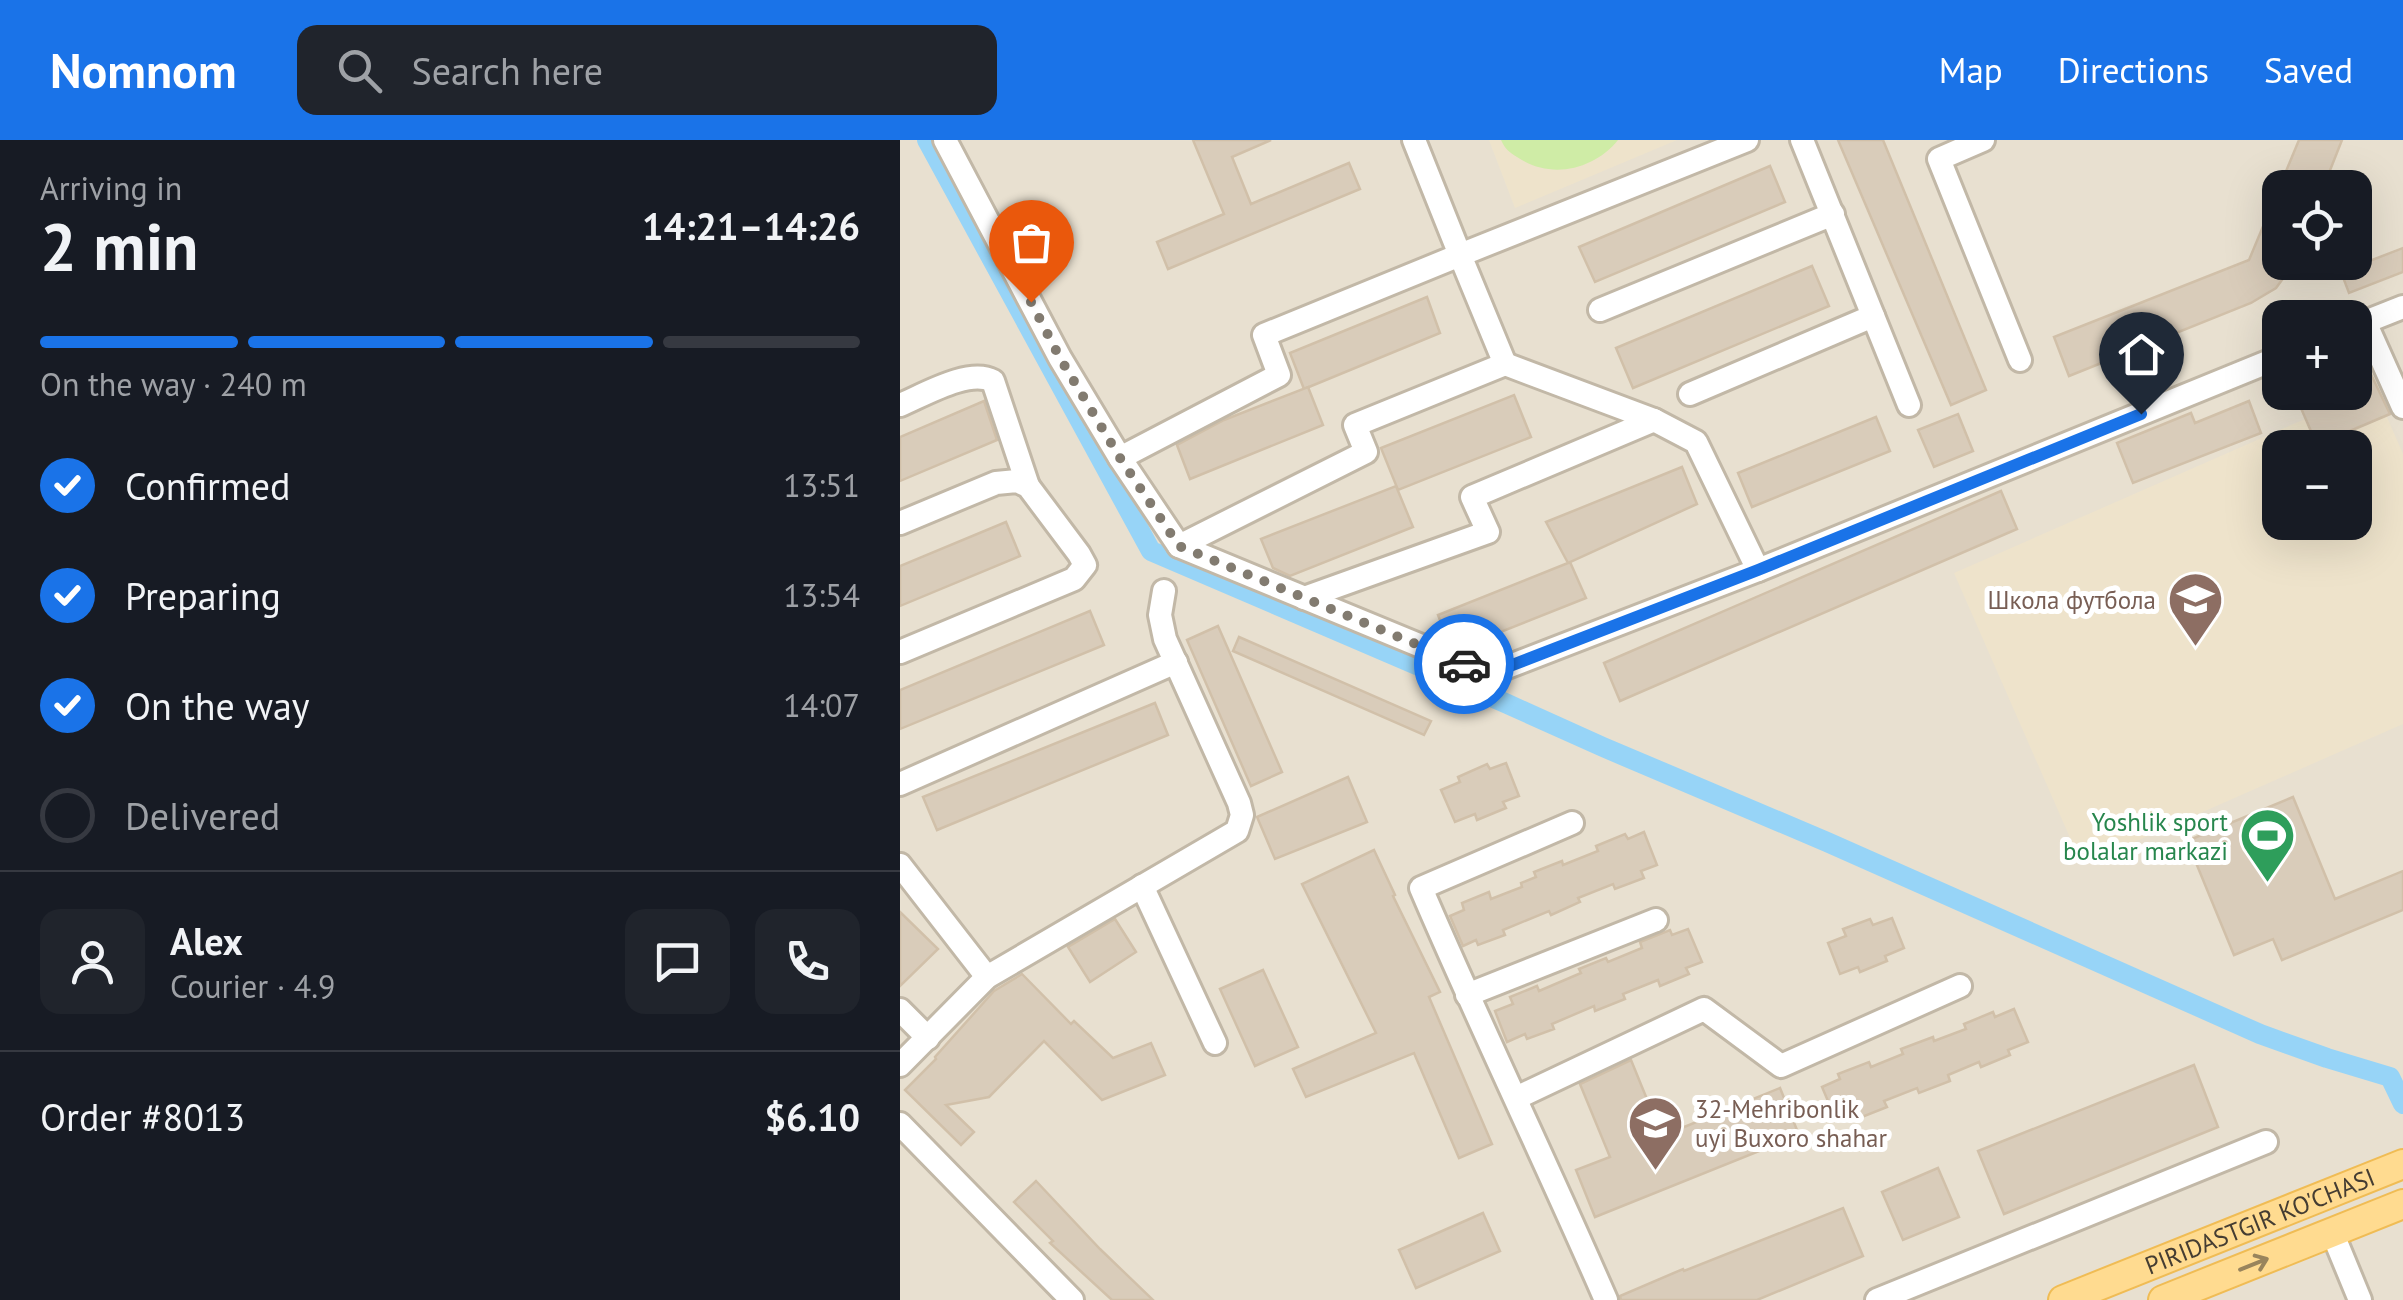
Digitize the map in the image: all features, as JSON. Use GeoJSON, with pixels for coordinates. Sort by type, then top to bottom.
{"type":"FeatureCollection","features":[{"type":"Feature","properties":{"kind":"main road","name":"PIRIDASTGIR KO'CHASI"},"geometry":{"type":"LineString","coordinates":[[2064,1300],[2403,1164]]}},
{"type":"Feature","properties":{"kind":"main road","name":"PIRIDASTGIR KO'CHASI"},"geometry":{"type":"LineString","coordinates":[[2163,1300],[2403,1204]]}},
{"type":"Feature","properties":{"kind":"lane"},"geometry":{"type":"LineString","coordinates":[[945,140],[1060,358],[1179,546],[1489,674],[1758,570],[2262,364]]}},
{"type":"Feature","properties":{"kind":"lane"},"geometry":{"type":"LineString","coordinates":[[1414,140],[1505,364]]}},
{"type":"Feature","properties":{"kind":"lane"},"geometry":{"type":"LineString","coordinates":[[1120,458],[1278,376],[1264,335],[1746,140]]}},
{"type":"Feature","properties":{"kind":"lane"},"geometry":{"type":"LineString","coordinates":[[1802,140],[1909,405]]}},
{"type":"Feature","properties":{"kind":"lane"},"geometry":{"type":"LineString","coordinates":[[1983,140],[1939,159],[2020,360]]}},
{"type":"Feature","properties":{"kind":"lane"},"geometry":{"type":"LineString","coordinates":[[1600,310],[1833,214]]}},
{"type":"Feature","properties":{"kind":"lane"},"geometry":{"type":"LineString","coordinates":[[2372,319],[2403,307]]}},
{"type":"Feature","properties":{"kind":"lane"},"geometry":{"type":"LineString","coordinates":[[1690,394],[1873,316]]}},
{"type":"Feature","properties":{"kind":"lane"},"geometry":{"type":"LineString","coordinates":[[2372,347],[2403,407]]}},
{"type":"Feature","properties":{"kind":"lane"},"geometry":{"type":"LineString","coordinates":[[1179,546],[1366,452],[1355,425],[1505,364],[1654,420],[1696,442],[1758,570]]}},
{"type":"Feature","properties":{"kind":"lane"},"geometry":{"type":"LineString","coordinates":[[900,405],[969,376],[984,376],[992,382],[1028,486],[1084,565],[1074,579],[900,652]]}},
{"type":"Feature","properties":{"kind":"lane"},"geometry":{"type":"LineString","coordinates":[[1304,598],[1488,532],[1472,497],[1654,420]]}},
{"type":"Feature","properties":{"kind":"lane"},"geometry":{"type":"LineString","coordinates":[[900,523],[996,483],[1017,481],[1028,486]]}},
{"type":"Feature","properties":{"kind":"lane"},"geometry":{"type":"LineString","coordinates":[[900,1065],[988,977],[1238,830],[1242,814],[1166,639],[1160,616],[1164,591]]}},
{"type":"Feature","properties":{"kind":"lane"},"geometry":{"type":"LineString","coordinates":[[900,784],[1176,662]]}},
{"type":"Feature","properties":{"kind":"lane"},"geometry":{"type":"LineString","coordinates":[[1572,823],[1421,888],[1606,1300]]}},
{"type":"Feature","properties":{"kind":"lane"},"geometry":{"type":"LineString","coordinates":[[900,865],[988,977]]}},
{"type":"Feature","properties":{"kind":"lane"},"geometry":{"type":"LineString","coordinates":[[1142,886],[1215,1043]]}},
{"type":"Feature","properties":{"kind":"lane"},"geometry":{"type":"LineString","coordinates":[[1467,995],[1656,920]]}},
{"type":"Feature","properties":{"kind":"lane"},"geometry":{"type":"LineString","coordinates":[[1516,1098],[1704,1009],[1781,1066],[1960,986]]}},
{"type":"Feature","properties":{"kind":"lane"},"geometry":{"type":"LineString","coordinates":[[900,1010],[928,1038]]}},
{"type":"Feature","properties":{"kind":"lane"},"geometry":{"type":"LineString","coordinates":[[900,1124],[1072,1300]]}},
{"type":"Feature","properties":{"kind":"lane"},"geometry":{"type":"LineString","coordinates":[[1877,1300],[2266,1142]]}},
{"type":"Feature","properties":{"kind":"lane"},"geometry":{"type":"LineString","coordinates":[[2332,1232],[2360,1300]]}},
{"type":"Feature","properties":{"kind":"shaded area"},"geometry":{"type":"Polygon","coordinates":[[[900,140],[2403,140],[2403,1300],[900,1300],[900,140]]]}},
{"type":"Feature","properties":{"kind":"shaded area"},"geometry":{"type":"Polygon","coordinates":[[[1489,140],[1677,140],[1515,208],[1489,140]]]}},
{"type":"Feature","properties":{"kind":"shaded area","name":"Школа футбола"},"geometry":{"type":"Polygon","coordinates":[[[2386,415],[2403,454],[2403,724],[2082,865],[1954,573],[2262,438],[2262,540],[2372,540],[2372,430],[2350,430],[2386,415]]]}},
{"type":"Feature","properties":{"kind":"shaded area","name":"Школа футбола"},"geometry":{"type":"Polygon","coordinates":[[[2305,419],[2310,430],[2280,430],[2305,419]]]}},
{"type":"Feature","properties":{"kind":"green space"},"geometry":{"type":"Polygon","coordinates":[[[1501,140],[1618,140],[1597,159],[1557,170],[1530,164],[1509,152],[1501,140]]]}},
{"type":"Feature","properties":{"kind":"building"},"geometry":{"type":"Polygon","coordinates":[[[1193,140],[1271,140],[1232,157],[1251,204],[1349,163],[1360,189],[1168,269],[1157,242],[1224,214],[1193,140]]]}},
{"type":"Feature","properties":{"kind":"building"},"geometry":{"type":"Polygon","coordinates":[[[1838,140],[1883,140],[1986,390],[1951,405],[1838,140]]]}},
{"type":"Feature","properties":{"kind":"building"},"geometry":{"type":"Polygon","coordinates":[[[2299,140],[2342,140],[2330,170],[2286,170],[2299,140]]]}},
{"type":"Feature","properties":{"kind":"building"},"geometry":{"type":"Polygon","coordinates":[[[1770,166],[1785,202],[1595,282],[1579,247],[1770,166]]]}},
{"type":"Feature","properties":{"kind":"building"},"geometry":{"type":"Polygon","coordinates":[[[2262,229],[2262,280],[2282,280],[2276,288],[2251,303],[2069,376],[2054,337],[2249,260],[2262,229]]]}},
{"type":"Feature","properties":{"kind":"building"},"geometry":{"type":"Polygon","coordinates":[[[2403,248],[2403,272],[2349,293],[2344,280],[2372,280],[2372,260],[2403,248]]]}},
{"type":"Feature","properties":{"kind":"building"},"geometry":{"type":"Polygon","coordinates":[[[1812,266],[1829,306],[1633,388],[1616,348],[1812,266]]]}},
{"type":"Feature","properties":{"kind":"building"},"geometry":{"type":"Polygon","coordinates":[[[1427,297],[1440,333],[1304,389],[1290,353],[1427,297]]]}},
{"type":"Feature","properties":{"kind":"building"},"geometry":{"type":"Polygon","coordinates":[[[2372,376],[2390,414],[2352,430],[2310,430],[2302,410],[2372,410],[2372,376]]]}},
{"type":"Feature","properties":{"kind":"building"},"geometry":{"type":"Polygon","coordinates":[[[1308,387],[1323,425],[1190,479],[1177,445],[1224,420],[1308,387]]]}},
{"type":"Feature","properties":{"kind":"building"},"geometry":{"type":"Polygon","coordinates":[[[1514,395],[1531,437],[1398,490],[1381,448],[1514,395]]]}},
{"type":"Feature","properties":{"kind":"building"},"geometry":{"type":"Polygon","coordinates":[[[984,401],[997,440],[900,481],[900,437],[984,401]]]}},
{"type":"Feature","properties":{"kind":"building"},"geometry":{"type":"Polygon","coordinates":[[[2249,401],[2261,433],[2133,483],[2117,443],[2191,413],[2195,423],[2249,401]]]}},
{"type":"Feature","properties":{"kind":"building"},"geometry":{"type":"Polygon","coordinates":[[[1958,414],[1973,451],[1934,467],[1918,430],[1958,414]]]}},
{"type":"Feature","properties":{"kind":"building"},"geometry":{"type":"Polygon","coordinates":[[[1876,417],[1890,451],[1752,507],[1738,473],[1876,417]]]}},
{"type":"Feature","properties":{"kind":"building"},"geometry":{"type":"Polygon","coordinates":[[[1682,467],[1697,504],[1570,562],[1586,598],[1463,647],[1448,641],[1438,615],[1568,563],[1546,522],[1682,467]]]}},
{"type":"Feature","properties":{"kind":"building"},"geometry":{"type":"Polygon","coordinates":[[[1396,486],[1413,527],[1290,576],[1273,568],[1261,539],[1396,486]]]}},
{"type":"Feature","properties":{"kind":"building"},"geometry":{"type":"Polygon","coordinates":[[[2001,491],[2017,529],[1620,701],[1604,663],[2001,491]]]}},
{"type":"Feature","properties":{"kind":"building"},"geometry":{"type":"Polygon","coordinates":[[[1006,522],[1020,556],[900,606],[900,566],[1006,522]]]}},
{"type":"Feature","properties":{"kind":"building"},"geometry":{"type":"Polygon","coordinates":[[[1090,611],[1104,645],[900,729],[900,690],[1090,611]]]}},
{"type":"Feature","properties":{"kind":"building"},"geometry":{"type":"Polygon","coordinates":[[[1218,626],[1282,772],[1251,786],[1187,640],[1218,626]]]}},
{"type":"Feature","properties":{"kind":"building"},"geometry":{"type":"Polygon","coordinates":[[[1239,637],[1431,721],[1424,735],[1233,651],[1239,637]]]}},
{"type":"Feature","properties":{"kind":"building"},"geometry":{"type":"Polygon","coordinates":[[[1155,703],[1168,735],[937,830],[923,797],[1155,703]]]}},
{"type":"Feature","properties":{"kind":"building"},"geometry":{"type":"Polygon","coordinates":[[[1506,763],[1519,796],[1503,802],[1506,808],[1477,820],[1475,814],[1455,822],[1441,790],[1487,764],[1490,769],[1506,763]]]}},
{"type":"Feature","properties":{"kind":"building"},"geometry":{"type":"Polygon","coordinates":[[[1348,777],[1367,822],[1275,859],[1257,817],[1348,777]]]}},
{"type":"Feature","properties":{"kind":"building","name":"Yoshlik sport bolalar markazi"},"geometry":{"type":"Polygon","coordinates":[[[2293,797],[2335,899],[2403,871],[2403,910],[2282,960],[2273,939],[2234,955],[2187,841],[2293,797]]]}},
{"type":"Feature","properties":{"kind":"building"},"geometry":{"type":"Polygon","coordinates":[[[1644,832],[1657,865],[1641,871],[1644,878],[1615,889],[1613,884],[1578,898],[1580,902],[1551,915],[1549,911],[1503,930],[1505,935],[1463,946],[1450,916],[1464,910],[1462,903],[1489,892],[1491,899],[1522,887],[1521,883],[1536,877],[1534,872],[1598,851],[1596,846],[1625,834],[1628,839],[1644,832]]]}},
{"type":"Feature","properties":{"kind":"building"},"geometry":{"type":"Polygon","coordinates":[[[1374,850],[1440,992],[1429,997],[1492,1144],[1459,1158],[1414,1053],[1306,1097],[1293,1069],[1376,1033],[1302,884],[1374,850]]]}},
{"type":"Feature","properties":{"kind":"building"},"geometry":{"type":"Polygon","coordinates":[[[900,912],[938,949],[900,986],[900,912]]]}},
{"type":"Feature","properties":{"kind":"building"},"geometry":{"type":"Polygon","coordinates":[[[1892,918],[1904,948],[1885,956],[1887,961],[1860,972],[1858,967],[1840,974],[1828,943],[1846,936],[1843,929],[1870,919],[1873,925],[1892,918]]]}},
{"type":"Feature","properties":{"kind":"building"},"geometry":{"type":"Polygon","coordinates":[[[1115,919],[1136,952],[1090,982],[1068,947],[1115,919]]]}},
{"type":"Feature","properties":{"kind":"building"},"geometry":{"type":"Polygon","coordinates":[[[1688,929],[1702,962],[1686,968],[1689,974],[1660,986],[1658,980],[1623,994],[1625,999],[1595,1011],[1594,1006],[1552,1024],[1554,1029],[1507,1042],[1495,1011],[1513,1004],[1510,997],[1537,986],[1539,991],[1581,973],[1579,969],[1642,948],[1640,942],[1670,930],[1672,935],[1688,929]]]}},
{"type":"Feature","properties":{"kind":"building"},"geometry":{"type":"Polygon","coordinates":[[[1263,970],[1298,1047],[1255,1066],[1220,989],[1263,970]]]}},
{"type":"Feature","properties":{"kind":"building"},"geometry":{"type":"Polygon","coordinates":[[[1022,974],[1071,1024],[1074,1021],[1113,1058],[1151,1043],[1165,1075],[1102,1100],[1044,1041],[989,1097],[946,1105],[974,1132],[961,1145],[905,1090],[994,991],[1022,974]]]}},
{"type":"Feature","properties":{"kind":"building"},"geometry":{"type":"Polygon","coordinates":[[[2014,1009],[2028,1042],[2008,1050],[2010,1055],[1981,1067],[1979,1062],[1948,1075],[1950,1081],[1919,1093],[1917,1088],[1884,1101],[1887,1107],[1857,1119],[1854,1113],[1836,1120],[1822,1087],[1840,1079],[1838,1074],[1869,1062],[1871,1067],[1903,1054],[1901,1049],[1966,1029],[1964,1024],[1993,1012],[1995,1017],[2014,1009]]]}},
{"type":"Feature","properties":{"kind":"building"},"geometry":{"type":"Polygon","coordinates":[[[1631,1060],[1662,1136],[1780,1088],[1799,1135],[1595,1217],[1576,1170],[1610,1157],[1580,1084],[1631,1060]]]}},
{"type":"Feature","properties":{"kind":"building"},"geometry":{"type":"Polygon","coordinates":[[[2194,1065],[2218,1127],[2004,1214],[1978,1151],[2194,1065]]]}},
{"type":"Feature","properties":{"kind":"building"},"geometry":{"type":"Polygon","coordinates":[[[1938,1168],[1959,1217],[1903,1240],[1882,1192],[1938,1168]]]}},
{"type":"Feature","properties":{"kind":"building"},"geometry":{"type":"Polygon","coordinates":[[[1036,1181],[1153,1300],[1112,1300],[1050,1243],[1053,1241],[1014,1202],[1036,1181]]]}},
{"type":"Feature","properties":{"kind":"building"},"geometry":{"type":"Polygon","coordinates":[[[1843,1208],[1863,1256],[1757,1300],[1621,1300],[1620,1296],[1683,1269],[1843,1208]]]}},
{"type":"Feature","properties":{"kind":"building"},"geometry":{"type":"Polygon","coordinates":[[[1483,1213],[1500,1251],[1416,1288],[1399,1250],[1483,1213]]]}},
{"type":"Feature","properties":{"kind":"waterway"},"geometry":{"type":"LineString","coordinates":[[927,140],[1151,551],[1827,842],[2260,1034],[2390,1077],[2403,1104]]}},
{"type":"Feature","properties":{"kind":"way so far"},"geometry":{"type":"LineString","coordinates":[[1031,302],[1120,458],[1179,546],[1464,664]]}},
{"type":"Feature","properties":{"kind":"place","name":"Школа футбола"},"geometry":{"type":"Point","coordinates":[2195,649]}},
{"type":"Feature","properties":{"kind":"place","name":"Yoshlik sport bolalar markazi"},"geometry":{"type":"Point","coordinates":[2267,885]}},
{"type":"Feature","properties":{"kind":"place","name":"32-Mehribonlik uyi Buxoro shahar"},"geometry":{"type":"Point","coordinates":[1656,1172]}},
{"type":"Feature","properties":{"kind":"route"},"geometry":{"type":"LineString","coordinates":[[1464,664],[1489,674],[1758,570],[2141,414]]}}]}
